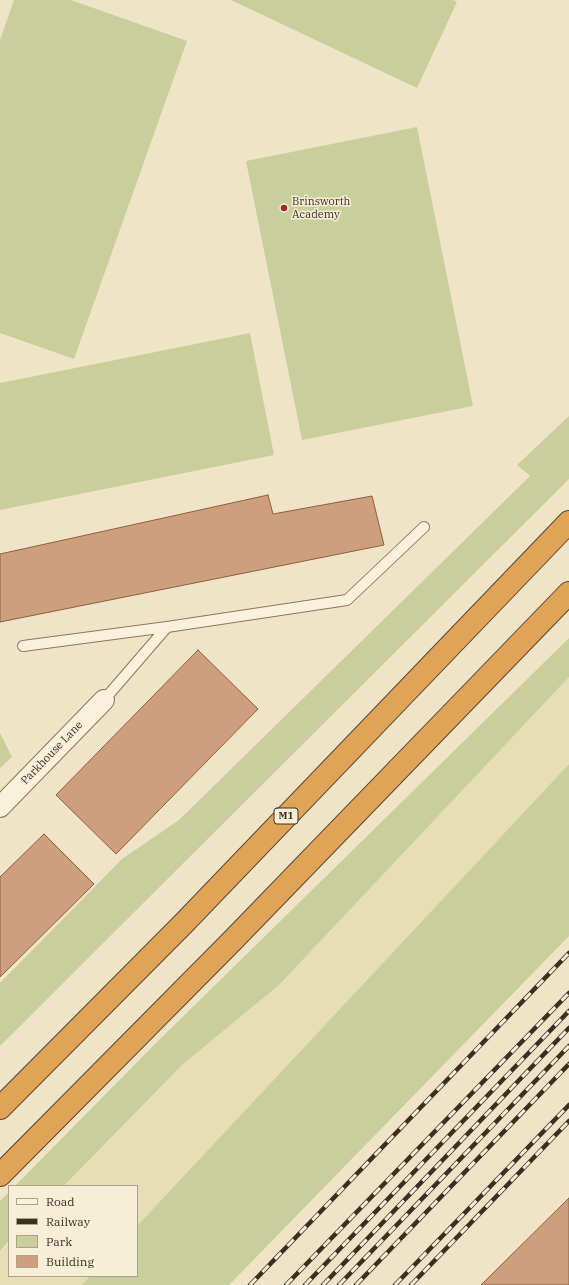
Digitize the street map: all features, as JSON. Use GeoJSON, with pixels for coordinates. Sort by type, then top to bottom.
{"type":"FeatureCollection","features":[{"type":"Feature","properties":{"kind":"highway","name":"M1"},"geometry":{"type":"LineString","coordinates":[[0,1108],[185,922],[569,522]]}},
{"type":"Feature","properties":{"kind":"highway"},"geometry":{"type":"LineString","coordinates":[[0,1175],[233,940],[569,593]]}},
{"type":"Feature","properties":{"kind":"street","name":"Parkhouse Lane"},"geometry":{"type":"LineString","coordinates":[[0,807],[104,700]]}},
{"type":"Feature","properties":{"kind":"lane"},"geometry":{"type":"LineString","coordinates":[[23,646],[167,627],[347,600],[424,527]]}},
{"type":"Feature","properties":{"kind":"lane"},"geometry":{"type":"LineString","coordinates":[[104,700],[167,627]]}},
{"type":"Feature","properties":{"kind":"shaded area"},"geometry":{"type":"Polygon","coordinates":[[[569,677],[569,764],[138,1225],[138,1185],[66,1185],[182,1065],[279,985],[569,677]]]}},
{"type":"Feature","properties":{"kind":"shaded area"},"geometry":{"type":"Polygon","coordinates":[[[8,1244],[8,1277],[89,1277],[82,1285],[0,1285],[0,1252],[8,1244]]]}},
{"type":"Feature","properties":{"kind":"green space"},"geometry":{"type":"Polygon","coordinates":[[[14,0],[71,0],[187,41],[74,359],[0,333],[0,40],[14,0]]]}},
{"type":"Feature","properties":{"kind":"green space"},"geometry":{"type":"Polygon","coordinates":[[[231,0],[453,0],[457,2],[417,88],[231,0]]]}},
{"type":"Feature","properties":{"kind":"green space"},"geometry":{"type":"Polygon","coordinates":[[[417,127],[473,406],[302,440],[246,161],[417,127]]]}},
{"type":"Feature","properties":{"kind":"green space"},"geometry":{"type":"Polygon","coordinates":[[[250,333],[274,455],[0,510],[0,383],[250,333]]]}},
{"type":"Feature","properties":{"kind":"green space"},"geometry":{"type":"Polygon","coordinates":[[[569,416],[569,479],[0,1046],[0,983],[122,859],[179,820],[530,476],[517,465],[569,416]]]}},
{"type":"Feature","properties":{"kind":"green space"},"geometry":{"type":"Polygon","coordinates":[[[569,638],[569,677],[279,985],[182,1065],[65,1185],[16,1185],[155,1044],[569,638]]]}},
{"type":"Feature","properties":{"kind":"green space"},"geometry":{"type":"Polygon","coordinates":[[[0,733],[12,757],[0,768],[0,733]]]}},
{"type":"Feature","properties":{"kind":"green space"},"geometry":{"type":"Polygon","coordinates":[[[569,764],[569,936],[229,1285],[82,1285],[89,1277],[138,1277],[138,1225],[569,764]]]}},
{"type":"Feature","properties":{"kind":"green space"},"geometry":{"type":"Polygon","coordinates":[[[8,1193],[8,1242],[0,1251],[0,1201],[8,1193]]]}},
{"type":"Feature","properties":{"kind":"building"},"geometry":{"type":"Polygon","coordinates":[[[268,495],[273,514],[372,496],[384,545],[0,622],[0,554],[268,495]]]}},
{"type":"Feature","properties":{"kind":"building"},"geometry":{"type":"Polygon","coordinates":[[[198,650],[258,709],[116,854],[56,795],[198,650]]]}},
{"type":"Feature","properties":{"kind":"building"},"geometry":{"type":"Polygon","coordinates":[[[44,834],[94,884],[0,977],[0,877],[44,834]]]}},
{"type":"Feature","properties":{"kind":"building"},"geometry":{"type":"Polygon","coordinates":[[[569,1198],[569,1285],[481,1285],[569,1198]]]}},
{"type":"Feature","properties":{"kind":"railway"},"geometry":{"type":"LineString","coordinates":[[250,1285],[569,953]]}},
{"type":"Feature","properties":{"kind":"railway"},"geometry":{"type":"LineString","coordinates":[[286,1285],[569,993]]}},
{"type":"Feature","properties":{"kind":"railway"},"geometry":{"type":"LineString","coordinates":[[305,1285],[569,1011]]}},
{"type":"Feature","properties":{"kind":"railway"},"geometry":{"type":"LineString","coordinates":[[323,1285],[569,1028]]}},
{"type":"Feature","properties":{"kind":"railway"},"geometry":{"type":"LineString","coordinates":[[339,1285],[569,1046]]}},
{"type":"Feature","properties":{"kind":"railway"},"geometry":{"type":"LineString","coordinates":[[356,1285],[569,1064]]}},
{"type":"Feature","properties":{"kind":"railway"},"geometry":{"type":"LineString","coordinates":[[395,1285],[569,1105]]}},
{"type":"Feature","properties":{"kind":"railway"},"geometry":{"type":"LineString","coordinates":[[411,1285],[569,1121]]}},
{"type":"Feature","properties":{"kind":"place","name":"Brinsworth Academy"},"geometry":{"type":"Point","coordinates":[284,208]}}]}
